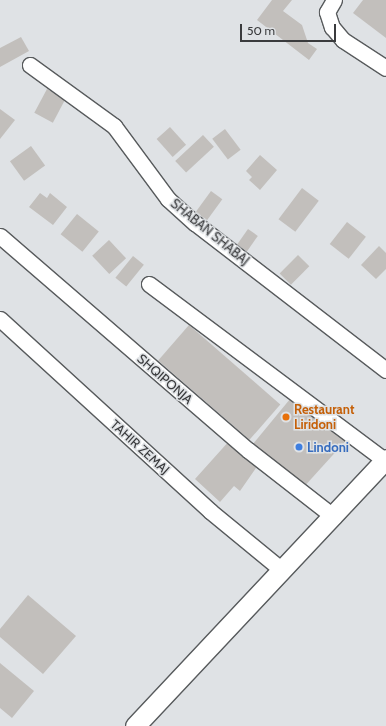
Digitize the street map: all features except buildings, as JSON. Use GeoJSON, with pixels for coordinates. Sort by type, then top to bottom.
{"type":"FeatureCollection","features":[{"type":"Feature","properties":{"kind":"main road"},"geometry":{"type":"LineString","coordinates":[[135,726],[334,517],[386,460]]}},
{"type":"Feature","properties":{"kind":"street"},"geometry":{"type":"LineString","coordinates":[[334,0],[328,12],[332,27],[343,40],[386,68]]}},
{"type":"Feature","properties":{"kind":"street","name":"SHABAN SHABAJ"},"geometry":{"type":"LineString","coordinates":[[30,65],[114,126],[168,199],[195,223],[386,370]]}},
{"type":"Feature","properties":{"kind":"street","name":"SHQIPONJA"},"geometry":{"type":"LineString","coordinates":[[0,236],[248,450],[334,517]]}},
{"type":"Feature","properties":{"kind":"street"},"geometry":{"type":"LineString","coordinates":[[149,284],[386,460]]}},
{"type":"Feature","properties":{"kind":"street","name":"TAHIR ZEMAJ"},"geometry":{"type":"LineString","coordinates":[[0,319],[210,511],[283,571]]}},
{"type":"Feature","properties":{"kind":"place","name":"Restaurant Liridoni"},"geometry":{"type":"Point","coordinates":[286,417]}},
{"type":"Feature","properties":{"kind":"place","name":"Lindoni"},"geometry":{"type":"Point","coordinates":[299,447]}}]}
